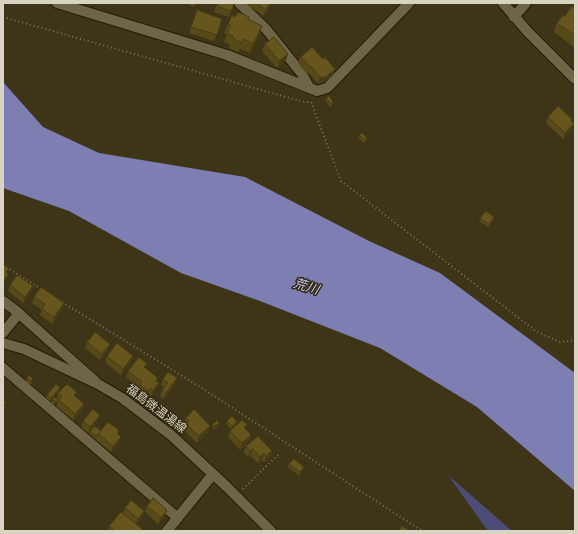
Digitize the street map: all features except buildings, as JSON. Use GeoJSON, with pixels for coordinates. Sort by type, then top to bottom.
{"type":"FeatureCollection","features":[{"type":"Feature","properties":{"kind":"street"},"geometry":{"type":"LineString","coordinates":[[57,3],[227,55],[317,91],[327,88],[332,84],[409,3]]}},
{"type":"Feature","properties":{"kind":"street"},"geometry":{"type":"LineString","coordinates":[[239,3],[266,29],[302,74],[308,87]]}},
{"type":"Feature","properties":{"kind":"street"},"geometry":{"type":"LineString","coordinates":[[503,3],[527,31],[575,80]]}},
{"type":"Feature","properties":{"kind":"street"},"geometry":{"type":"LineString","coordinates":[[514,17],[526,3]]}},
{"type":"Feature","properties":{"kind":"street"},"geometry":{"type":"LineString","coordinates":[[3,301],[19,313],[98,384]]}},
{"type":"Feature","properties":{"kind":"street"},"geometry":{"type":"LineString","coordinates":[[3,333],[19,313]]}},
{"type":"Feature","properties":{"kind":"street","name":"福島微温湯線"},"geometry":{"type":"LineString","coordinates":[[3,343],[24,349],[98,384],[122,398],[171,435],[271,531]]}},
{"type":"Feature","properties":{"kind":"street"},"geometry":{"type":"LineString","coordinates":[[3,368],[178,518]]}},
{"type":"Feature","properties":{"kind":"street"},"geometry":{"type":"LineString","coordinates":[[167,531],[213,474]]}},
{"type":"Feature","properties":{"kind":"path"},"geometry":{"type":"LineString","coordinates":[[3,17],[304,102],[311,102],[341,181],[537,332],[560,342],[575,340]]}},
{"type":"Feature","properties":{"kind":"path"},"geometry":{"type":"LineString","coordinates":[[3,265],[42,290]]}},
{"type":"Feature","properties":{"kind":"path"},"geometry":{"type":"LineString","coordinates":[[62,302],[205,390],[422,531]]}},
{"type":"Feature","properties":{"kind":"path"},"geometry":{"type":"LineString","coordinates":[[235,496],[280,454]]}},
{"type":"Feature","properties":{"kind":"shaded area"},"geometry":{"type":"Polygon","coordinates":[[[448,475],[512,531],[488,531],[448,475]]]}},
{"type":"Feature","properties":{"kind":"water","name":"荒川"},"geometry":{"type":"Polygon","coordinates":[[[3,82],[43,127],[99,153],[245,177],[369,241],[440,273],[575,373],[575,491],[477,407],[380,348],[260,301],[181,273],[69,211],[3,188],[3,82]]]}}]}
